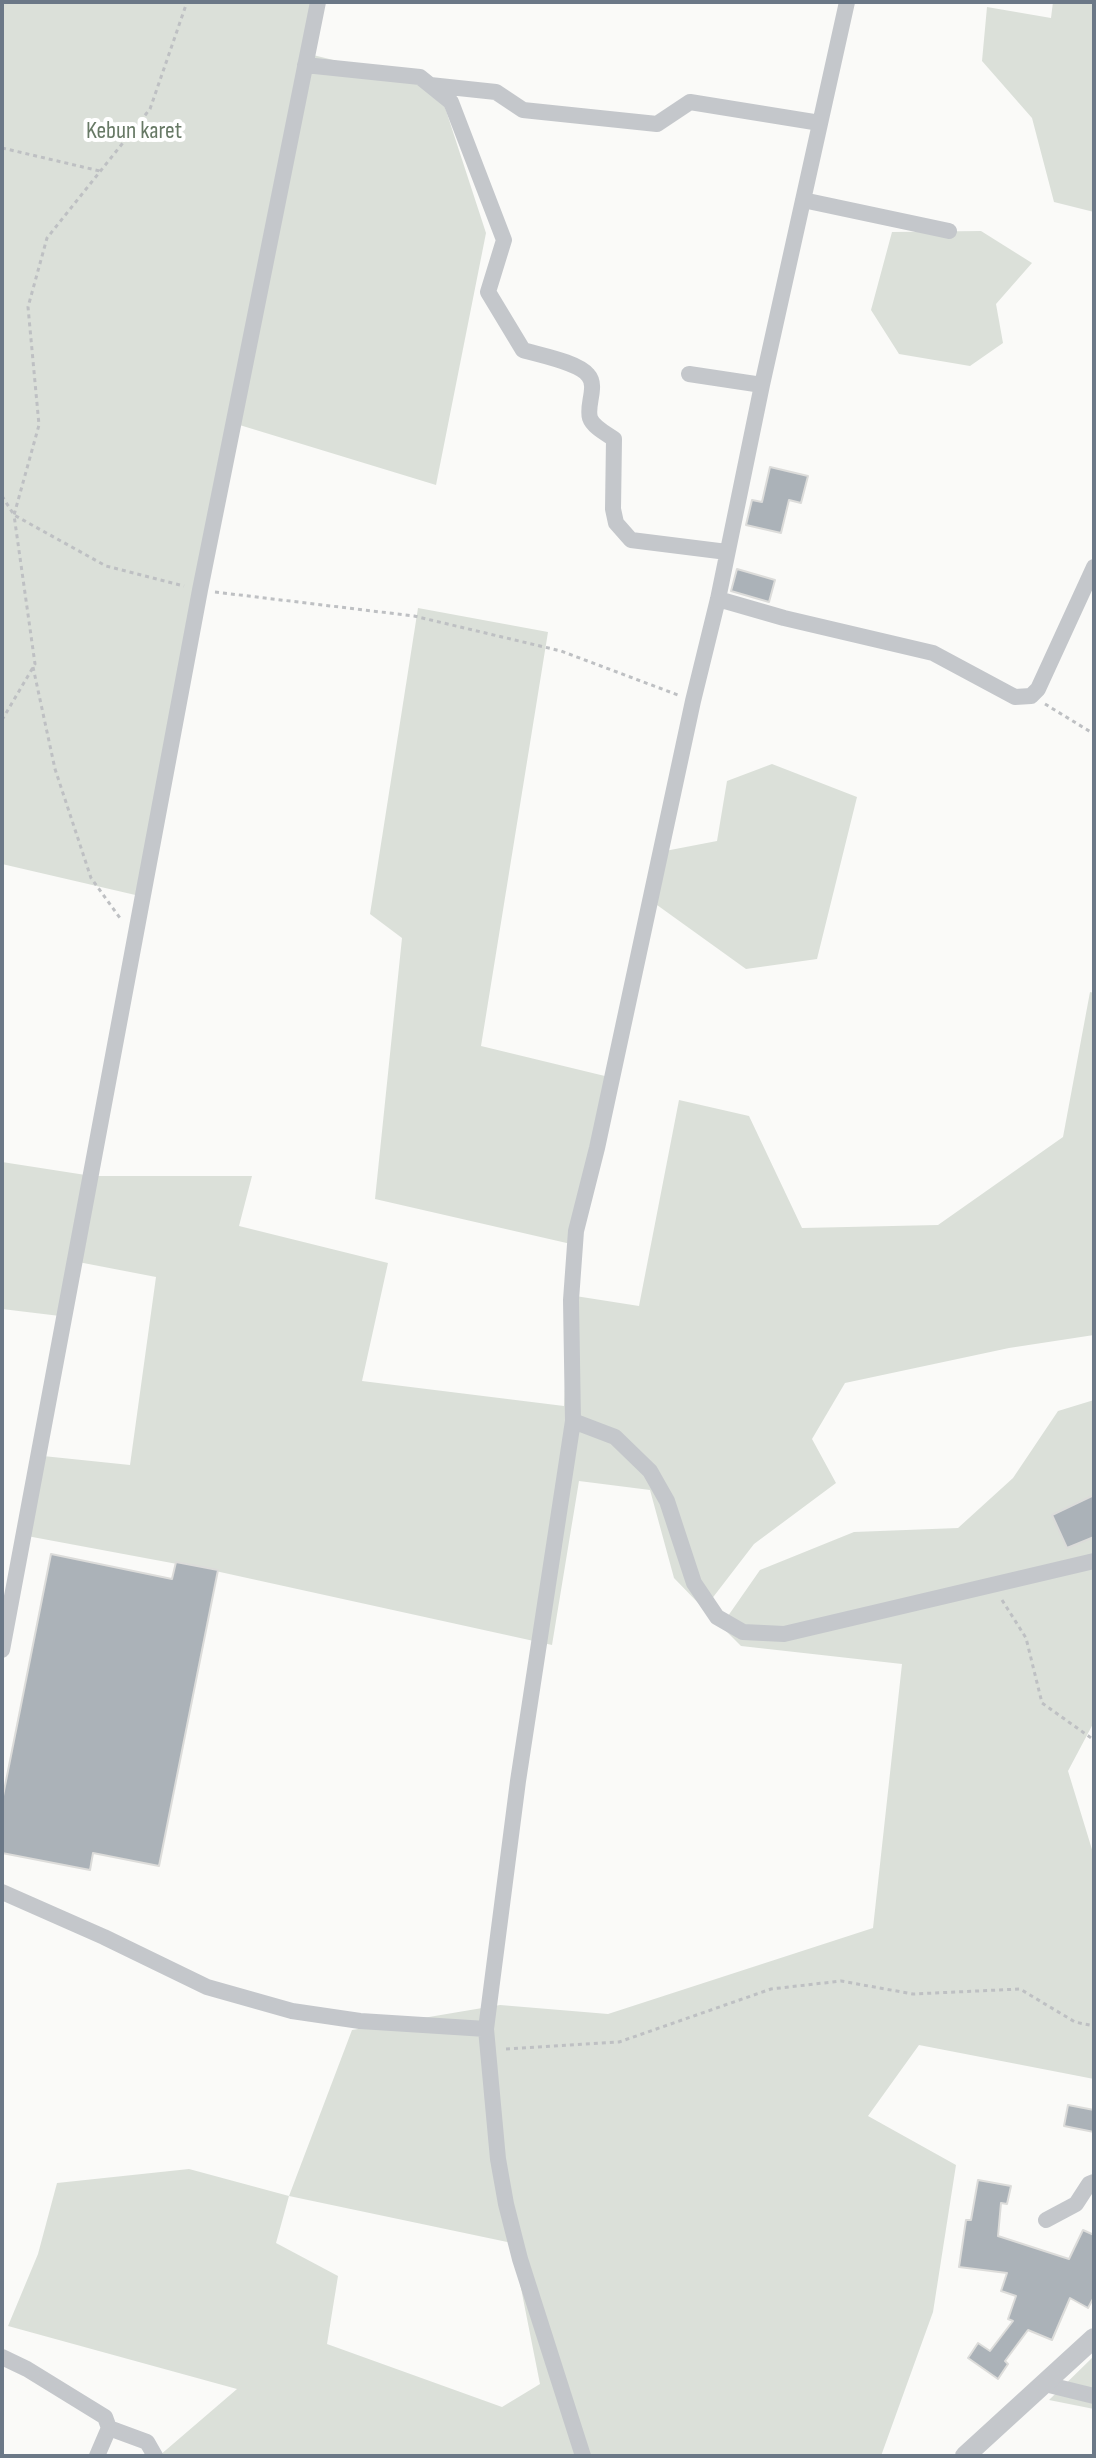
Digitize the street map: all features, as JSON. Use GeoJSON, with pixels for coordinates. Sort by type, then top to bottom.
{"type":"FeatureCollection","features":[{"type":"Feature","properties":{"kind":"street"},"geometry":{"type":"LineString","coordinates":[[2,1650],[200,590],[318,2]]}},
{"type":"Feature","properties":{"kind":"street"},"geometry":{"type":"LineString","coordinates":[[583,2456],[520,2259],[506,2204],[498,2159],[486,2029],[518,1781],[573,1421],[571,1300],[576,1231],[718,599],[847,2]]}},
{"type":"Feature","properties":{"kind":"street"},"geometry":{"type":"LineString","coordinates":[[305,65],[420,77],[451,102],[504,240],[488,292],[523,350],[578,367],[589,375],[592,384],[590,416],[593,423],[614,439],[613,509],[616,523],[631,540],[727,552]]}},
{"type":"Feature","properties":{"kind":"street"},"geometry":{"type":"LineString","coordinates":[[430,85],[496,92],[523,110],[657,124],[690,102],[820,123]]}},
{"type":"Feature","properties":{"kind":"street"},"geometry":{"type":"LineString","coordinates":[[803,200],[949,231]]}},
{"type":"Feature","properties":{"kind":"street"},"geometry":{"type":"LineString","coordinates":[[689,374],[762,385]]}},
{"type":"Feature","properties":{"kind":"street"},"geometry":{"type":"LineString","coordinates":[[718,599],[933,653],[1015,697],[1031,696],[1038,689],[1094,567]]}},
{"type":"Feature","properties":{"kind":"street"},"geometry":{"type":"LineString","coordinates":[[573,1421],[615,1437],[650,1471],[667,1501],[694,1583],[717,1617],[743,1632],[784,1634],[1094,1561]]}},
{"type":"Feature","properties":{"kind":"street"},"geometry":{"type":"LineString","coordinates":[[2,1892],[221,1991],[292,2011],[360,2021],[486,2029]]}},
{"type":"Feature","properties":{"kind":"street"},"geometry":{"type":"LineString","coordinates":[[1046,2220],[1076,2204],[1089,2184],[1094,2182]]}},
{"type":"Feature","properties":{"kind":"street"},"geometry":{"type":"LineString","coordinates":[[965,2456],[1094,2338]]}},
{"type":"Feature","properties":{"kind":"street"},"geometry":{"type":"LineString","coordinates":[[2,2357],[105,2417],[109,2428],[97,2456]]}},
{"type":"Feature","properties":{"kind":"street"},"geometry":{"type":"LineString","coordinates":[[1045,2384],[1094,2396]]}},
{"type":"Feature","properties":{"kind":"street"},"geometry":{"type":"LineString","coordinates":[[109,2428],[147,2442],[155,2456]]}},
{"type":"Feature","properties":{"kind":"path"},"geometry":{"type":"LineString","coordinates":[[2,720],[35,664],[14,515],[39,425],[28,307],[47,238],[150,109],[187,2]]}},
{"type":"Feature","properties":{"kind":"path"},"geometry":{"type":"LineString","coordinates":[[2,148],[100,171]]}},
{"type":"Feature","properties":{"kind":"path"},"geometry":{"type":"LineString","coordinates":[[2,496],[14,515],[106,566],[200,590],[414,616],[561,651],[693,701]]}},
{"type":"Feature","properties":{"kind":"path"},"geometry":{"type":"LineString","coordinates":[[33,667],[55,769],[91,878],[134,938]]}},
{"type":"Feature","properties":{"kind":"path"},"geometry":{"type":"LineString","coordinates":[[1031,696],[1094,734]]}},
{"type":"Feature","properties":{"kind":"path"},"geometry":{"type":"LineString","coordinates":[[994,1586],[1026,1638],[1042,1703],[1094,1740]]}},
{"type":"Feature","properties":{"kind":"path"},"geometry":{"type":"LineString","coordinates":[[488,2050],[619,2042],[771,1989],[841,1981],[913,1994],[1020,1989],[1075,2022],[1094,2026]]}},
{"type":"Feature","properties":{"kind":"green space","name":"Kebun karet"},"geometry":{"type":"Polygon","coordinates":[[[2,2],[314,2],[305,53],[438,86],[486,233],[436,485],[233,423],[144,897],[2,864],[2,2]]]}},
{"type":"Feature","properties":{"kind":"green space"},"geometry":{"type":"Polygon","coordinates":[[[1053,2],[1094,2],[1094,212],[1054,202],[1032,118],[982,61],[987,7],[1051,18],[1053,2]]]}},
{"type":"Feature","properties":{"kind":"green space"},"geometry":{"type":"Polygon","coordinates":[[[981,231],[1032,263],[996,304],[1003,343],[970,366],[899,354],[871,310],[892,232],[981,231]]]}},
{"type":"Feature","properties":{"kind":"green space"},"geometry":{"type":"Polygon","coordinates":[[[418,608],[548,632],[481,1046],[609,1077],[571,1244],[375,1199],[402,938],[370,914],[418,608]]]}},
{"type":"Feature","properties":{"kind":"green space"},"geometry":{"type":"Polygon","coordinates":[[[772,764],[857,797],[817,959],[746,969],[657,905],[665,851],[717,841],[727,781],[772,764]]]}},
{"type":"Feature","properties":{"kind":"green space"},"geometry":{"type":"Polygon","coordinates":[[[1090,992],[1094,993],[1094,1335],[1009,1348],[845,1383],[812,1439],[836,1483],[754,1544],[704,1609],[674,1578],[650,1490],[579,1481],[552,1645],[220,1572],[27,1536],[43,1456],[130,1465],[156,1277],[73,1261],[60,1316],[2,1309],[2,1162],[92,1176],[252,1176],[239,1226],[388,1263],[362,1381],[564,1406],[569,1295],[639,1306],[679,1100],[749,1116],[802,1228],[938,1225],[1063,1137],[1090,992]]]}},
{"type":"Feature","properties":{"kind":"green space"},"geometry":{"type":"Polygon","coordinates":[[[1094,1400],[1094,1722],[1068,1771],[1094,1856],[1094,2079],[919,2045],[868,2116],[956,2165],[933,2312],[881,2456],[159,2456],[237,2389],[8,2326],[38,2254],[57,2183],[189,2169],[289,2196],[352,2030],[500,2005],[608,2014],[873,1928],[902,1664],[741,1646],[721,1626],[760,1570],[854,1532],[958,1528],[1013,1478],[1058,1411],[1094,1400]],[[289,2196],[276,2243],[338,2276],[327,2344],[502,2407],[540,2384],[512,2243],[289,2196]]]}},
{"type":"Feature","properties":{"kind":"green space"},"geometry":{"type":"Polygon","coordinates":[[[1094,2356],[1094,2409],[1049,2400],[1094,2356]]]}},
{"type":"Feature","properties":{"kind":"building"},"geometry":{"type":"Polygon","coordinates":[[[770,467],[808,476],[801,503],[789,500],[781,533],[746,525],[752,500],[762,502],[770,467]]]}},
{"type":"Feature","properties":{"kind":"building"},"geometry":{"type":"Polygon","coordinates":[[[737,569],[775,580],[769,602],[731,591],[737,569]]]}},
{"type":"Feature","properties":{"kind":"building"},"geometry":{"type":"Polygon","coordinates":[[[1094,1495],[1094,1537],[1067,1548],[1052,1515],[1094,1495]]]}},
{"type":"Feature","properties":{"kind":"building"},"geometry":{"type":"Polygon","coordinates":[[[51,1554],[172,1579],[176,1562],[218,1570],[159,1866],[93,1853],[90,1870],[2,1853],[2,1801],[51,1554]]]}},
{"type":"Feature","properties":{"kind":"building"},"geometry":{"type":"Polygon","coordinates":[[[1068,2105],[1094,2110],[1094,2132],[1064,2126],[1068,2105]]]}},
{"type":"Feature","properties":{"kind":"building"},"geometry":{"type":"Polygon","coordinates":[[[978,2180],[1011,2186],[1007,2204],[1001,2203],[998,2236],[1069,2259],[1083,2230],[1094,2235],[1094,2297],[1088,2308],[1070,2298],[1052,2340],[1028,2330],[1005,2361],[1008,2364],[998,2379],[968,2358],[978,2343],[990,2351],[1013,2321],[1008,2319],[1016,2296],[1001,2291],[1007,2273],[959,2267],[966,2220],[971,2220],[978,2180]]]}}]}
